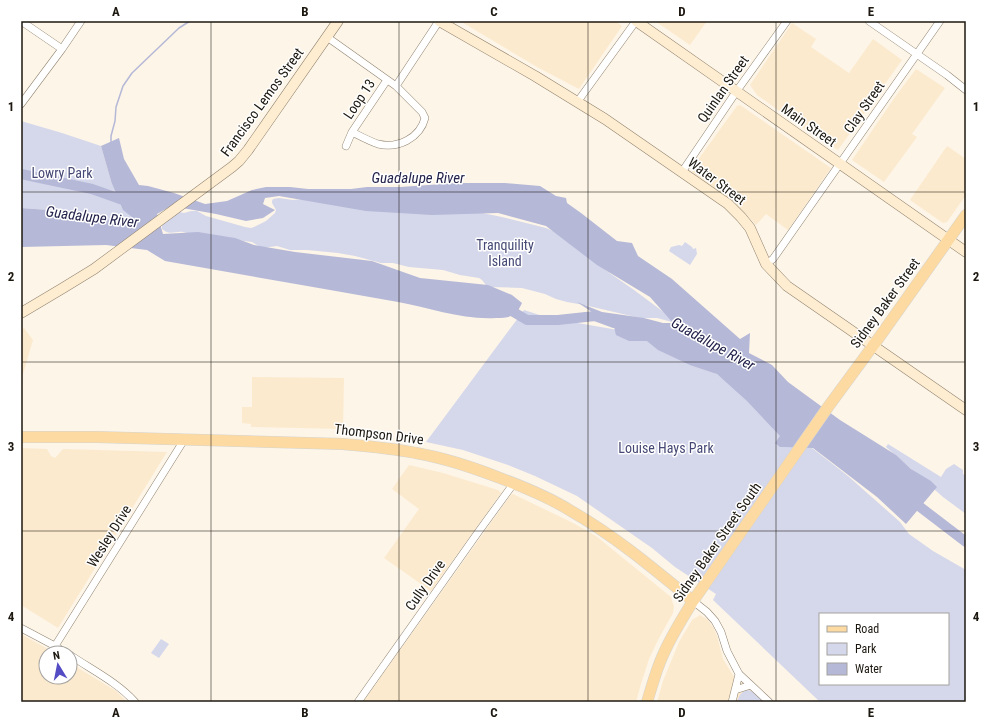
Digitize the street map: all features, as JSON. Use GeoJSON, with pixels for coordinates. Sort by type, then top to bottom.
{"type":"FeatureCollection","features":[{"type":"Feature","properties":{"kind":"main road","name":"Sidney Baker Street"},"geometry":{"type":"LineString","coordinates":[[828,407],[966,215]]}},
{"type":"Feature","properties":{"kind":"main road","name":"Sidney Baker Street South"},"geometry":{"type":"LineString","coordinates":[[647,702],[662,656],[693,601],[828,407]]}},
{"type":"Feature","properties":{"kind":"main road","name":"Thompson Drive"},"geometry":{"type":"LineString","coordinates":[[21,437],[326,443],[377,447],[416,453],[446,460],[514,483],[571,510],[603,531],[650,566],[693,601]]}},
{"type":"Feature","properties":{"kind":"street"},"geometry":{"type":"LineString","coordinates":[[21,21],[62,49]]}},
{"type":"Feature","properties":{"kind":"street"},"geometry":{"type":"LineString","coordinates":[[21,104],[81,21]]}},
{"type":"Feature","properties":{"kind":"street","name":"Francisco Lemos Street"},"geometry":{"type":"LineString","coordinates":[[21,313],[94,269],[239,161],[338,21]]}},
{"type":"Feature","properties":{"kind":"street"},"geometry":{"type":"LineString","coordinates":[[327,37],[396,86],[439,21]]}},
{"type":"Feature","properties":{"kind":"street","name":"Water Street"},"geometry":{"type":"LineString","coordinates":[[439,21],[606,118],[728,204],[750,228],[766,264],[787,286],[966,410]]}},
{"type":"Feature","properties":{"kind":"street"},"geometry":{"type":"LineString","coordinates":[[578,101],[636,21]]}},
{"type":"Feature","properties":{"kind":"street","name":"Main Street"},"geometry":{"type":"LineString","coordinates":[[636,21],[966,252]]}},
{"type":"Feature","properties":{"kind":"street","name":"Quinlan Street"},"geometry":{"type":"LineString","coordinates":[[682,172],[736,92],[787,21]]}},
{"type":"Feature","properties":{"kind":"street"},"geometry":{"type":"LineString","coordinates":[[869,21],[947,75],[966,90]]}},
{"type":"Feature","properties":{"kind":"street","name":"Clay Street"},"geometry":{"type":"LineString","coordinates":[[766,264],[773,259],[940,21]]}},
{"type":"Feature","properties":{"kind":"street","name":"Loop 13"},"geometry":{"type":"LineString","coordinates":[[346,146],[352,132],[387,80]]}},
{"type":"Feature","properties":{"kind":"street","name":"Loop 13"},"geometry":{"type":"LineString","coordinates":[[352,132],[377,144],[384,145],[406,142],[415,135],[425,118],[422,112],[396,86]]}},
{"type":"Feature","properties":{"kind":"street","name":"Wesley Drive"},"geometry":{"type":"LineString","coordinates":[[56,645],[184,440]]}},
{"type":"Feature","properties":{"kind":"street","name":"Cully Drive"},"geometry":{"type":"LineString","coordinates":[[358,702],[514,483]]}},
{"type":"Feature","properties":{"kind":"street"},"geometry":{"type":"LineString","coordinates":[[693,601],[707,612],[715,621],[721,632],[727,651],[739,674],[769,702]]}},
{"type":"Feature","properties":{"kind":"street"},"geometry":{"type":"LineString","coordinates":[[21,628],[53,645]]}},
{"type":"Feature","properties":{"kind":"street"},"geometry":{"type":"LineString","coordinates":[[78,661],[116,685],[135,702]]}},
{"type":"Feature","properties":{"kind":"street"},"geometry":{"type":"LineString","coordinates":[[732,702],[739,674]]}},
{"type":"Feature","properties":{"kind":"street"},"geometry":{"type":"LineString","coordinates":[[735,690],[751,685]]}},
{"type":"Feature","properties":{"kind":"shaded area"},"geometry":{"type":"Polygon","coordinates":[[[460,21],[616,21],[622,26],[579,89],[537,67],[460,21]]]}},
{"type":"Feature","properties":{"kind":"shaded area"},"geometry":{"type":"Polygon","coordinates":[[[655,21],[707,21],[690,45],[655,21]]]}},
{"type":"Feature","properties":{"kind":"shaded area"},"geometry":{"type":"Polygon","coordinates":[[[792,23],[816,39],[811,47],[849,73],[873,39],[902,60],[838,150],[816,137],[757,95],[750,85],[792,23]]]}},
{"type":"Feature","properties":{"kind":"shaded area"},"geometry":{"type":"Polygon","coordinates":[[[916,69],[945,88],[912,134],[917,137],[884,182],[852,160],[916,69]]]}},
{"type":"Feature","properties":{"kind":"shaded area"},"geometry":{"type":"Polygon","coordinates":[[[740,105],[831,168],[788,230],[766,214],[756,225],[735,203],[692,172],[692,168],[737,106],[740,105]]]}},
{"type":"Feature","properties":{"kind":"shaded area"},"geometry":{"type":"Polygon","coordinates":[[[947,146],[966,159],[966,195],[947,222],[943,223],[910,200],[947,146]]]}},
{"type":"Feature","properties":{"kind":"shaded area"},"geometry":{"type":"Polygon","coordinates":[[[24,328],[33,340],[21,381],[21,330],[24,328]]]}},
{"type":"Feature","properties":{"kind":"shaded area"},"geometry":{"type":"Polygon","coordinates":[[[252,377],[344,378],[343,429],[251,427],[251,424],[242,423],[242,407],[252,407],[252,377]]]}},
{"type":"Feature","properties":{"kind":"shaded area"},"geometry":{"type":"Polygon","coordinates":[[[21,448],[47,449],[51,456],[55,458],[63,449],[167,452],[58,628],[21,605],[21,448]]]}},
{"type":"Feature","properties":{"kind":"shaded area"},"geometry":{"type":"Polygon","coordinates":[[[409,465],[443,473],[498,490],[501,493],[431,591],[384,558],[419,509],[392,489],[409,465]]]}},
{"type":"Feature","properties":{"kind":"shaded area"},"geometry":{"type":"Polygon","coordinates":[[[513,494],[573,523],[596,536],[671,597],[674,607],[673,613],[649,659],[636,702],[363,702],[500,510],[513,494]]]}},
{"type":"Feature","properties":{"kind":"shaded area"},"geometry":{"type":"Polygon","coordinates":[[[700,615],[707,619],[713,627],[723,659],[734,677],[754,692],[764,702],[657,702],[663,681],[679,642],[692,620],[700,615]]]}},
{"type":"Feature","properties":{"kind":"shaded area"},"geometry":{"type":"Polygon","coordinates":[[[21,634],[41,645],[38,645],[38,685],[78,685],[78,668],[116,691],[127,702],[21,702],[21,634]]]}},
{"type":"Feature","properties":{"kind":"green space","name":"Lowry Park"},"geometry":{"type":"Polygon","coordinates":[[[21,121],[101,146],[111,181],[133,217],[126,224],[63,211],[21,208],[21,121]]]}},
{"type":"Feature","properties":{"kind":"green space","name":"Tranquility Island"},"geometry":{"type":"Polygon","coordinates":[[[279,198],[482,213],[546,228],[562,237],[673,319],[672,322],[657,318],[640,318],[567,302],[522,288],[491,287],[486,285],[479,278],[443,270],[409,267],[393,263],[381,263],[338,253],[290,250],[277,246],[262,248],[252,242],[183,232],[171,233],[162,229],[162,221],[175,211],[184,213],[197,211],[206,216],[251,228],[266,221],[275,213],[276,210],[272,201],[273,199],[279,198]]]}},
{"type":"Feature","properties":{"kind":"green space"},"geometry":{"type":"Polygon","coordinates":[[[685,242],[693,249],[696,248],[697,254],[690,265],[669,251],[671,247],[679,245],[682,246],[685,242]]]}},
{"type":"Feature","properties":{"kind":"green space","name":"Louise Hays Park"},"geometry":{"type":"Polygon","coordinates":[[[524,310],[549,318],[658,337],[717,374],[848,476],[900,522],[909,534],[933,551],[966,570],[966,702],[820,702],[713,600],[716,594],[675,567],[652,548],[577,496],[508,465],[463,450],[426,442],[524,310]]]}},
{"type":"Feature","properties":{"kind":"green space"},"geometry":{"type":"Polygon","coordinates":[[[888,444],[941,477],[946,469],[954,464],[963,470],[963,474],[966,476],[966,514],[943,497],[886,447],[888,444]]]}},
{"type":"Feature","properties":{"kind":"green space"},"geometry":{"type":"Polygon","coordinates":[[[161,639],[169,644],[159,658],[151,653],[161,639]]]}},
{"type":"Feature","properties":{"kind":"green space"},"geometry":{"type":"Polygon","coordinates":[[[748,690],[754,692],[764,702],[737,702],[742,693],[748,690]]]}},
{"type":"Feature","properties":{"kind":"water"},"geometry":{"type":"Polygon","coordinates":[[[119,138],[124,159],[139,185],[174,193],[205,204],[227,201],[252,190],[266,187],[351,189],[456,183],[505,183],[540,186],[556,196],[566,198],[567,203],[617,241],[632,243],[638,256],[672,279],[740,339],[750,333],[749,353],[772,365],[788,382],[840,420],[896,455],[911,469],[931,481],[937,487],[906,524],[877,497],[813,448],[780,447],[775,443],[780,436],[747,401],[717,374],[690,365],[658,350],[647,341],[629,341],[616,335],[614,327],[577,302],[602,312],[644,318],[663,323],[673,323],[650,297],[597,265],[546,226],[498,213],[432,215],[366,211],[279,196],[265,198],[263,204],[275,210],[263,218],[246,221],[171,206],[157,214],[163,234],[198,232],[235,238],[254,245],[295,252],[372,261],[420,278],[488,285],[512,295],[522,303],[518,311],[509,317],[501,318],[484,318],[459,315],[398,302],[165,261],[147,250],[106,245],[21,247],[21,208],[63,211],[126,223],[132,217],[123,210],[111,181],[101,146],[119,138]]]}},
{"type":"Feature","properties":{"kind":"waterway"},"geometry":{"type":"LineString","coordinates":[[111,143],[116,107],[123,86],[132,73],[179,28],[190,21]]}},
{"type":"Feature","properties":{"kind":"waterway","name":"Guadalupe River"},"geometry":{"type":"LineString","coordinates":[[21,174],[92,189],[130,204]]}},
{"type":"Feature","properties":{"kind":"waterway","name":"Guadalupe River"},"geometry":{"type":"LineString","coordinates":[[505,307],[527,320],[558,320],[595,316],[614,323]]}},
{"type":"Feature","properties":{"kind":"waterway","name":"Guadalupe River"},"geometry":{"type":"LineString","coordinates":[[911,500],[966,542]]}}]}
